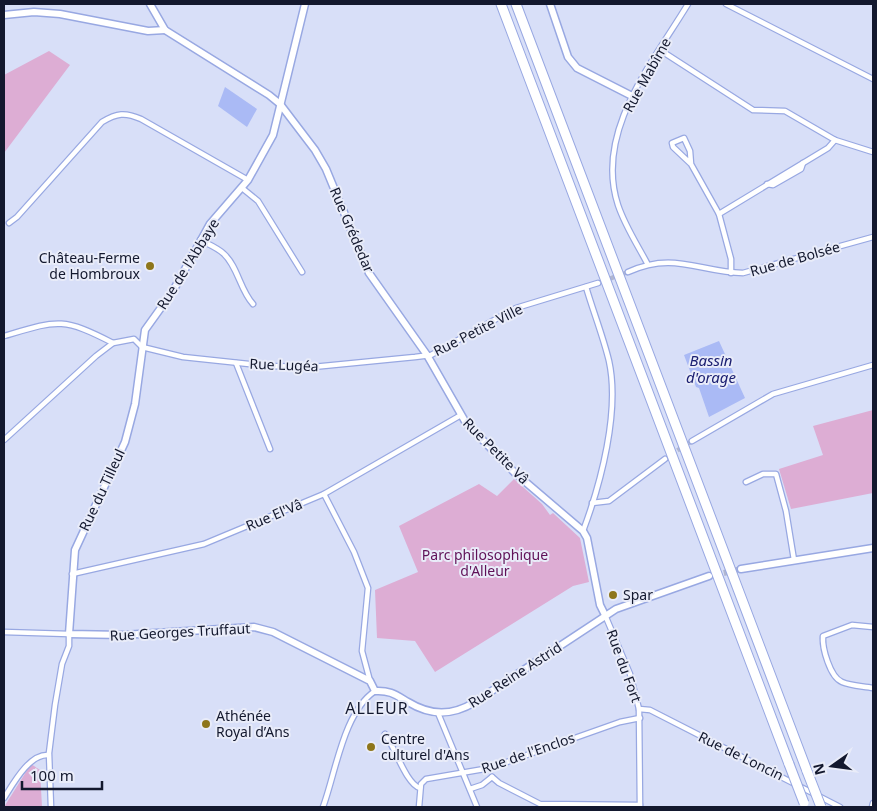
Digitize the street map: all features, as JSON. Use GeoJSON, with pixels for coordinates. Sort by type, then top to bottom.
{"type":"FeatureCollection","features":[{"type":"Feature","properties":{"kind":"highway"},"geometry":{"type":"LineString","coordinates":[[494,4],[540,117],[549,129]]}},
{"type":"Feature","properties":{"kind":"highway"},"geometry":{"type":"LineString","coordinates":[[501,4],[804,805]]}},
{"type":"Feature","properties":{"kind":"highway"},"geometry":{"type":"LineString","coordinates":[[516,4],[820,807]]}},
{"type":"Feature","properties":{"kind":"street"},"geometry":{"type":"LineString","coordinates":[[4,15],[34,12],[148,31],[165,30],[150,4]]}},
{"type":"Feature","properties":{"kind":"street","name":"Rue de l'Abbaye"},"geometry":{"type":"LineString","coordinates":[[142,347],[145,330],[173,291],[200,240],[210,224],[248,180],[272,135],[305,4]]}},
{"type":"Feature","properties":{"kind":"street"},"geometry":{"type":"LineString","coordinates":[[550,4],[568,56],[577,68],[632,96]]}},
{"type":"Feature","properties":{"kind":"street","name":"Rue Mabîme"},"geometry":{"type":"LineString","coordinates":[[647,263],[618,204],[612,176],[614,147],[632,96],[688,4]]}},
{"type":"Feature","properties":{"kind":"street"},"geometry":{"type":"LineString","coordinates":[[726,4],[873,79]]}},
{"type":"Feature","properties":{"kind":"street","name":"Rue Grédedar"},"geometry":{"type":"LineString","coordinates":[[165,30],[269,95],[280,104],[315,150],[326,169],[369,273],[427,355]]}},
{"type":"Feature","properties":{"kind":"street"},"geometry":{"type":"LineString","coordinates":[[660,50],[753,110],[785,111],[835,140],[873,152]]}},
{"type":"Feature","properties":{"kind":"street"},"geometry":{"type":"LineString","coordinates":[[9,223],[17,217],[102,122],[115,114],[128,114],[141,119],[248,180]]}},
{"type":"Feature","properties":{"kind":"street"},"geometry":{"type":"LineString","coordinates":[[691,164],[690,151],[684,138],[672,143],[672,147],[691,164],[719,214],[731,259],[731,273]]}},
{"type":"Feature","properties":{"kind":"street"},"geometry":{"type":"LineString","coordinates":[[719,214],[828,148],[835,140]]}},
{"type":"Feature","properties":{"kind":"street"},"geometry":{"type":"LineString","coordinates":[[242,188],[258,201],[302,272]]}},
{"type":"Feature","properties":{"kind":"street","name":"Rue de Bolsée"},"geometry":{"type":"LineString","coordinates":[[628,272],[647,263],[689,263],[731,273],[742,273],[873,237]]}},
{"type":"Feature","properties":{"kind":"street"},"geometry":{"type":"LineString","coordinates":[[200,240],[222,252],[229,259],[248,298],[254,304]]}},
{"type":"Feature","properties":{"kind":"street","name":"Rue Petite Ville"},"geometry":{"type":"LineString","coordinates":[[427,355],[516,308],[598,282]]}},
{"type":"Feature","properties":{"kind":"street"},"geometry":{"type":"LineString","coordinates":[[586,287],[609,362],[611,393],[610,423],[592,503],[583,531],[588,538],[600,605],[605,615]]}},
{"type":"Feature","properties":{"kind":"street"},"geometry":{"type":"LineString","coordinates":[[4,336],[47,323],[61,323],[80,326],[113,343],[4,440]]}},
{"type":"Feature","properties":{"kind":"street","name":"Rue Lugéa"},"geometry":{"type":"LineString","coordinates":[[113,343],[134,339],[142,347],[183,357],[236,363],[313,367],[427,355]]}},
{"type":"Feature","properties":{"kind":"street","name":"Rue du Tilleul"},"geometry":{"type":"LineString","coordinates":[[69,634],[71,574],[75,550],[125,442],[135,404],[142,347]]}},
{"type":"Feature","properties":{"kind":"street","name":"Rue Petite Vâ"},"geometry":{"type":"LineString","coordinates":[[427,355],[461,415],[475,434],[515,473],[583,531]]}},
{"type":"Feature","properties":{"kind":"street"},"geometry":{"type":"LineString","coordinates":[[236,363],[270,449]]}},
{"type":"Feature","properties":{"kind":"street"},"geometry":{"type":"LineString","coordinates":[[692,441],[773,394],[873,365]]}},
{"type":"Feature","properties":{"kind":"street","name":"Rue El'Vâ"},"geometry":{"type":"LineString","coordinates":[[71,574],[204,544],[324,494],[461,415]]}},
{"type":"Feature","properties":{"kind":"street"},"geometry":{"type":"LineString","coordinates":[[592,503],[609,501],[665,459]]}},
{"type":"Feature","properties":{"kind":"street"},"geometry":{"type":"LineString","coordinates":[[746,482],[763,474],[776,474],[786,511],[794,560]]}},
{"type":"Feature","properties":{"kind":"street"},"geometry":{"type":"LineString","coordinates":[[324,494],[354,552],[368,588],[362,651],[370,681],[375,691]]}},
{"type":"Feature","properties":{"kind":"street"},"geometry":{"type":"LineString","coordinates":[[741,569],[873,548]]}},
{"type":"Feature","properties":{"kind":"street","name":"Rue Reine Astrid"},"geometry":{"type":"LineString","coordinates":[[438,714],[454,712],[475,702],[616,609],[709,576]]}},
{"type":"Feature","properties":{"kind":"street","name":"Rue du Fort"},"geometry":{"type":"LineString","coordinates":[[605,615],[630,674],[639,709],[640,806]]}},
{"type":"Feature","properties":{"kind":"street"},"geometry":{"type":"LineString","coordinates":[[873,627],[852,625],[823,636],[822,644],[833,672],[840,682],[873,688]]}},
{"type":"Feature","properties":{"kind":"street","name":"Rue Georges Truffaut"},"geometry":{"type":"LineString","coordinates":[[69,634],[123,635],[254,627],[272,632],[370,681]]}},
{"type":"Feature","properties":{"kind":"street"},"geometry":{"type":"LineString","coordinates":[[4,632],[69,634],[69,646],[62,664],[48,755],[51,807]]}},
{"type":"Feature","properties":{"kind":"street"},"geometry":{"type":"LineString","coordinates":[[322,807],[350,724],[366,698],[375,691],[388,690],[419,708],[438,714],[465,774],[477,807]]}},
{"type":"Feature","properties":{"kind":"street","name":"Rue de Loncin"},"geometry":{"type":"LineString","coordinates":[[639,709],[650,710],[840,807]]}},
{"type":"Feature","properties":{"kind":"street","name":"Rue de l'Enclos"},"geometry":{"type":"LineString","coordinates":[[420,788],[426,779],[465,774],[490,768],[620,722],[640,718]]}},
{"type":"Feature","properties":{"kind":"street"},"geometry":{"type":"LineString","coordinates":[[385,734],[393,744],[411,781],[420,788],[419,807]]}},
{"type":"Feature","properties":{"kind":"street"},"geometry":{"type":"LineString","coordinates":[[4,798],[32,762],[43,755],[48,755]]}},
{"type":"Feature","properties":{"kind":"street"},"geometry":{"type":"LineString","coordinates":[[490,768],[492,777],[499,783],[540,804],[640,806]]}},
{"type":"Feature","properties":{"kind":"street"},"geometry":{"type":"LineString","coordinates":[[470,789],[482,785],[492,777]]}},
{"type":"Feature","properties":{"kind":"street"},"geometry":{"type":"LineString","coordinates":[[872,807],[873,803]]}},
{"type":"Feature","properties":{"kind":"green space"},"geometry":{"type":"Polygon","coordinates":[[[49,51],[70,65],[4,153],[4,75],[49,51]]]}},
{"type":"Feature","properties":{"kind":"green space"},"geometry":{"type":"Polygon","coordinates":[[[873,410],[873,493],[791,509],[779,469],[823,455],[813,426],[873,410]]]}},
{"type":"Feature","properties":{"kind":"green space","name":"Parc philosophique d'Alleur"},"geometry":{"type":"Polygon","coordinates":[[[514,479],[542,504],[550,515],[553,513],[580,538],[589,582],[573,586],[435,672],[415,641],[377,638],[375,590],[418,572],[399,526],[479,484],[497,496],[514,479]]]}},
{"type":"Feature","properties":{"kind":"green space"},"geometry":{"type":"Polygon","coordinates":[[[31,764],[40,770],[42,807],[4,807],[31,764]]]}},
{"type":"Feature","properties":{"kind":"water"},"geometry":{"type":"Polygon","coordinates":[[[225,87],[257,109],[247,127],[218,106],[225,87]]]}},
{"type":"Feature","properties":{"kind":"water","name":"Bassin d'orage"},"geometry":{"type":"Polygon","coordinates":[[[719,341],[745,398],[709,417],[699,388],[696,387],[684,355],[719,341]]]}},
{"type":"Feature","properties":{"kind":"tunnel"},"geometry":{"type":"LineString","coordinates":[[598,283],[628,272]]}},
{"type":"Feature","properties":{"kind":"tunnel"},"geometry":{"type":"LineString","coordinates":[[672,454],[692,441]]}},
{"type":"Feature","properties":{"kind":"tunnel"},"geometry":{"type":"LineString","coordinates":[[715,575],[741,569]]}},
{"type":"Feature","properties":{"kind":"place","name":"Château-Ferme de Hombroux"},"geometry":{"type":"Point","coordinates":[150,266]}},
{"type":"Feature","properties":{"kind":"place","name":"Spar"},"geometry":{"type":"Point","coordinates":[613,595]}},
{"type":"Feature","properties":{"kind":"place","name":"Athénée Royal d’Ans"},"geometry":{"type":"Point","coordinates":[206,724]}},
{"type":"Feature","properties":{"kind":"place","name":"Centre culturel d'Ans"},"geometry":{"type":"Point","coordinates":[371,747]}},
{"type":"Feature","properties":{"kind":"district","name":"ALLEUR"},"geometry":{"type":"Point","coordinates":[377,708]}}]}
